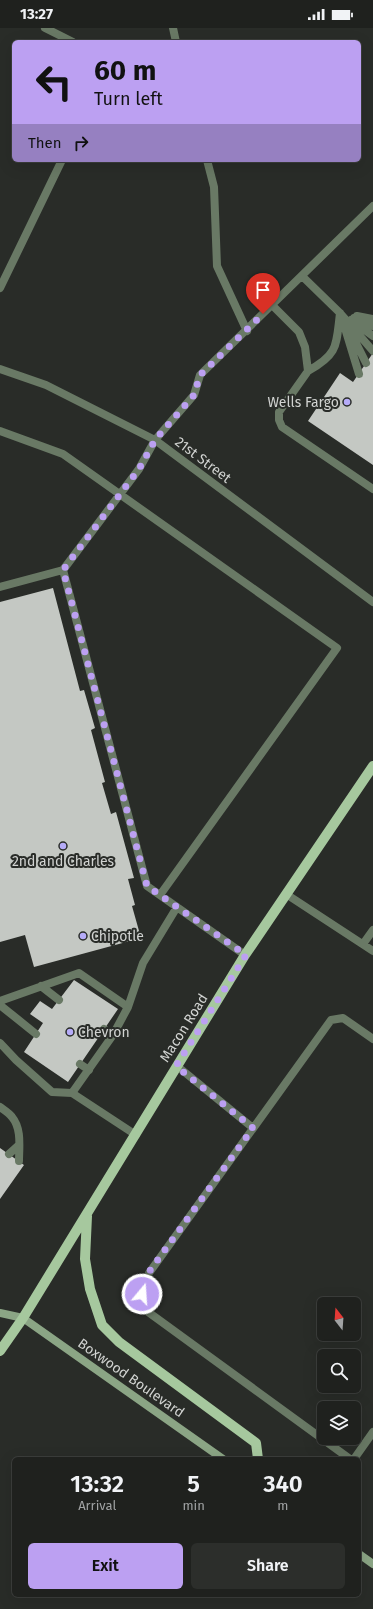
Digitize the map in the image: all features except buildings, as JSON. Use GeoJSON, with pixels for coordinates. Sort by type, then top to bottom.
{"type":"FeatureCollection","features":[{"type":"Feature","properties":{"kind":"main road","name":"Macon Road"},"geometry":{"type":"LineString","coordinates":[[0,1351],[23,1318],[136,1135],[176,1066],[246,955],[373,766]]}},
{"type":"Feature","properties":{"kind":"main road"},"geometry":{"type":"LineString","coordinates":[[87,1214],[85,1259],[90,1288],[102,1325],[119,1342],[256,1443],[258,1457]]}},
{"type":"Feature","properties":{"kind":"street"},"geometry":{"type":"LineString","coordinates":[[45,28],[68,40]]}},
{"type":"Feature","properties":{"kind":"street"},"geometry":{"type":"LineString","coordinates":[[173,28],[176,40]]}},
{"type":"Feature","properties":{"kind":"street"},"geometry":{"type":"LineString","coordinates":[[0,288],[61,162]]}},
{"type":"Feature","properties":{"kind":"street"},"geometry":{"type":"LineString","coordinates":[[208,162],[214,187],[217,266],[247,331]]}},
{"type":"Feature","properties":{"kind":"street"},"geometry":{"type":"LineString","coordinates":[[0,587],[63,570],[139,469],[155,440],[194,395],[200,375],[247,331],[373,206]]}},
{"type":"Feature","properties":{"kind":"street"},"geometry":{"type":"LineString","coordinates":[[302,276],[340,312],[373,351]]}},
{"type":"Feature","properties":{"kind":"street"},"geometry":{"type":"LineString","coordinates":[[272,305],[300,332],[305,347],[308,371]]}},
{"type":"Feature","properties":{"kind":"street"},"geometry":{"type":"LineString","coordinates":[[340,312],[373,319]]}},
{"type":"Feature","properties":{"kind":"street"},"geometry":{"type":"LineString","coordinates":[[340,312],[373,326]]}},
{"type":"Feature","properties":{"kind":"street"},"geometry":{"type":"LineString","coordinates":[[340,312],[373,336]]}},
{"type":"Feature","properties":{"kind":"street"},"geometry":{"type":"LineString","coordinates":[[340,312],[366,363]]}},
{"type":"Feature","properties":{"kind":"street"},"geometry":{"type":"LineString","coordinates":[[340,312],[336,349],[322,364],[308,371],[280,412],[279,420],[282,427],[373,489]]}},
{"type":"Feature","properties":{"kind":"street"},"geometry":{"type":"LineString","coordinates":[[340,312],[359,374]]}},
{"type":"Feature","properties":{"kind":"street","name":"21st Street"},"geometry":{"type":"LineString","coordinates":[[0,369],[46,385],[155,440],[373,602]]}},
{"type":"Feature","properties":{"kind":"street"},"geometry":{"type":"LineString","coordinates":[[0,431],[63,454],[337,648],[160,895]]}},
{"type":"Feature","properties":{"kind":"street"},"geometry":{"type":"LineString","coordinates":[[63,570],[147,886],[246,955]]}},
{"type":"Feature","properties":{"kind":"street"},"geometry":{"type":"LineString","coordinates":[[286,894],[373,951]]}},
{"type":"Feature","properties":{"kind":"street"},"geometry":{"type":"LineString","coordinates":[[72,1093],[90,1070],[113,1035],[128,1007],[143,963],[177,907]]}},
{"type":"Feature","properties":{"kind":"street"},"geometry":{"type":"LineString","coordinates":[[363,944],[373,930]]}},
{"type":"Feature","properties":{"kind":"street"},"geometry":{"type":"LineString","coordinates":[[0,1001],[79,973],[128,1007]]}},
{"type":"Feature","properties":{"kind":"street"},"geometry":{"type":"LineString","coordinates":[[41,986],[59,1000]]}},
{"type":"Feature","properties":{"kind":"street"},"geometry":{"type":"LineString","coordinates":[[0,1005],[36,1034]]}},
{"type":"Feature","properties":{"kind":"street"},"geometry":{"type":"LineString","coordinates":[[347,1457],[144,1309],[142,1294],[149,1272],[331,1020],[343,1018],[373,1039]]}},
{"type":"Feature","properties":{"kind":"street"},"geometry":{"type":"LineString","coordinates":[[104,1029],[113,1035]]}},
{"type":"Feature","properties":{"kind":"street"},"geometry":{"type":"LineString","coordinates":[[0,1043],[16,1060],[52,1092],[72,1093],[136,1135]]}},
{"type":"Feature","properties":{"kind":"street"},"geometry":{"type":"LineString","coordinates":[[80,1064],[90,1070]]}},
{"type":"Feature","properties":{"kind":"street"},"geometry":{"type":"LineString","coordinates":[[176,1066],[253,1128]]}},
{"type":"Feature","properties":{"kind":"street"},"geometry":{"type":"LineString","coordinates":[[0,1107],[13,1117],[17,1126],[19,1134],[19,1161]]}},
{"type":"Feature","properties":{"kind":"street"},"geometry":{"type":"LineString","coordinates":[[9,1154],[19,1145]]}},
{"type":"Feature","properties":{"kind":"street"},"geometry":{"type":"LineString","coordinates":[[0,1313],[23,1318]]}},
{"type":"Feature","properties":{"kind":"street","name":"Boxwood Boulevard"},"geometry":{"type":"LineString","coordinates":[[23,1318],[220,1457]]}},
{"type":"Feature","properties":{"kind":"street"},"geometry":{"type":"LineString","coordinates":[[355,1457],[373,1432]]}},
{"type":"Feature","properties":{"kind":"street"},"geometry":{"type":"LineString","coordinates":[[361,1555],[373,1564]]}},
{"type":"Feature","properties":{"kind":"place","name":"Wells Fargo"},"geometry":{"type":"Point","coordinates":[347,402]}},
{"type":"Feature","properties":{"kind":"place","name":"2nd and Charles"},"geometry":{"type":"Point","coordinates":[63,846]}},
{"type":"Feature","properties":{"kind":"place","name":"Chipotle"},"geometry":{"type":"Point","coordinates":[83,936]}},
{"type":"Feature","properties":{"kind":"place","name":"Chevron"},"geometry":{"type":"Point","coordinates":[70,1032]}},
{"type":"Feature","properties":{"kind":"route"},"geometry":{"type":"LineString","coordinates":[[142,1294],[149,1272],[253,1128],[176,1066],[246,955],[147,886],[63,570],[139,469],[155,440],[194,395],[200,375],[263,314]]}}]}
